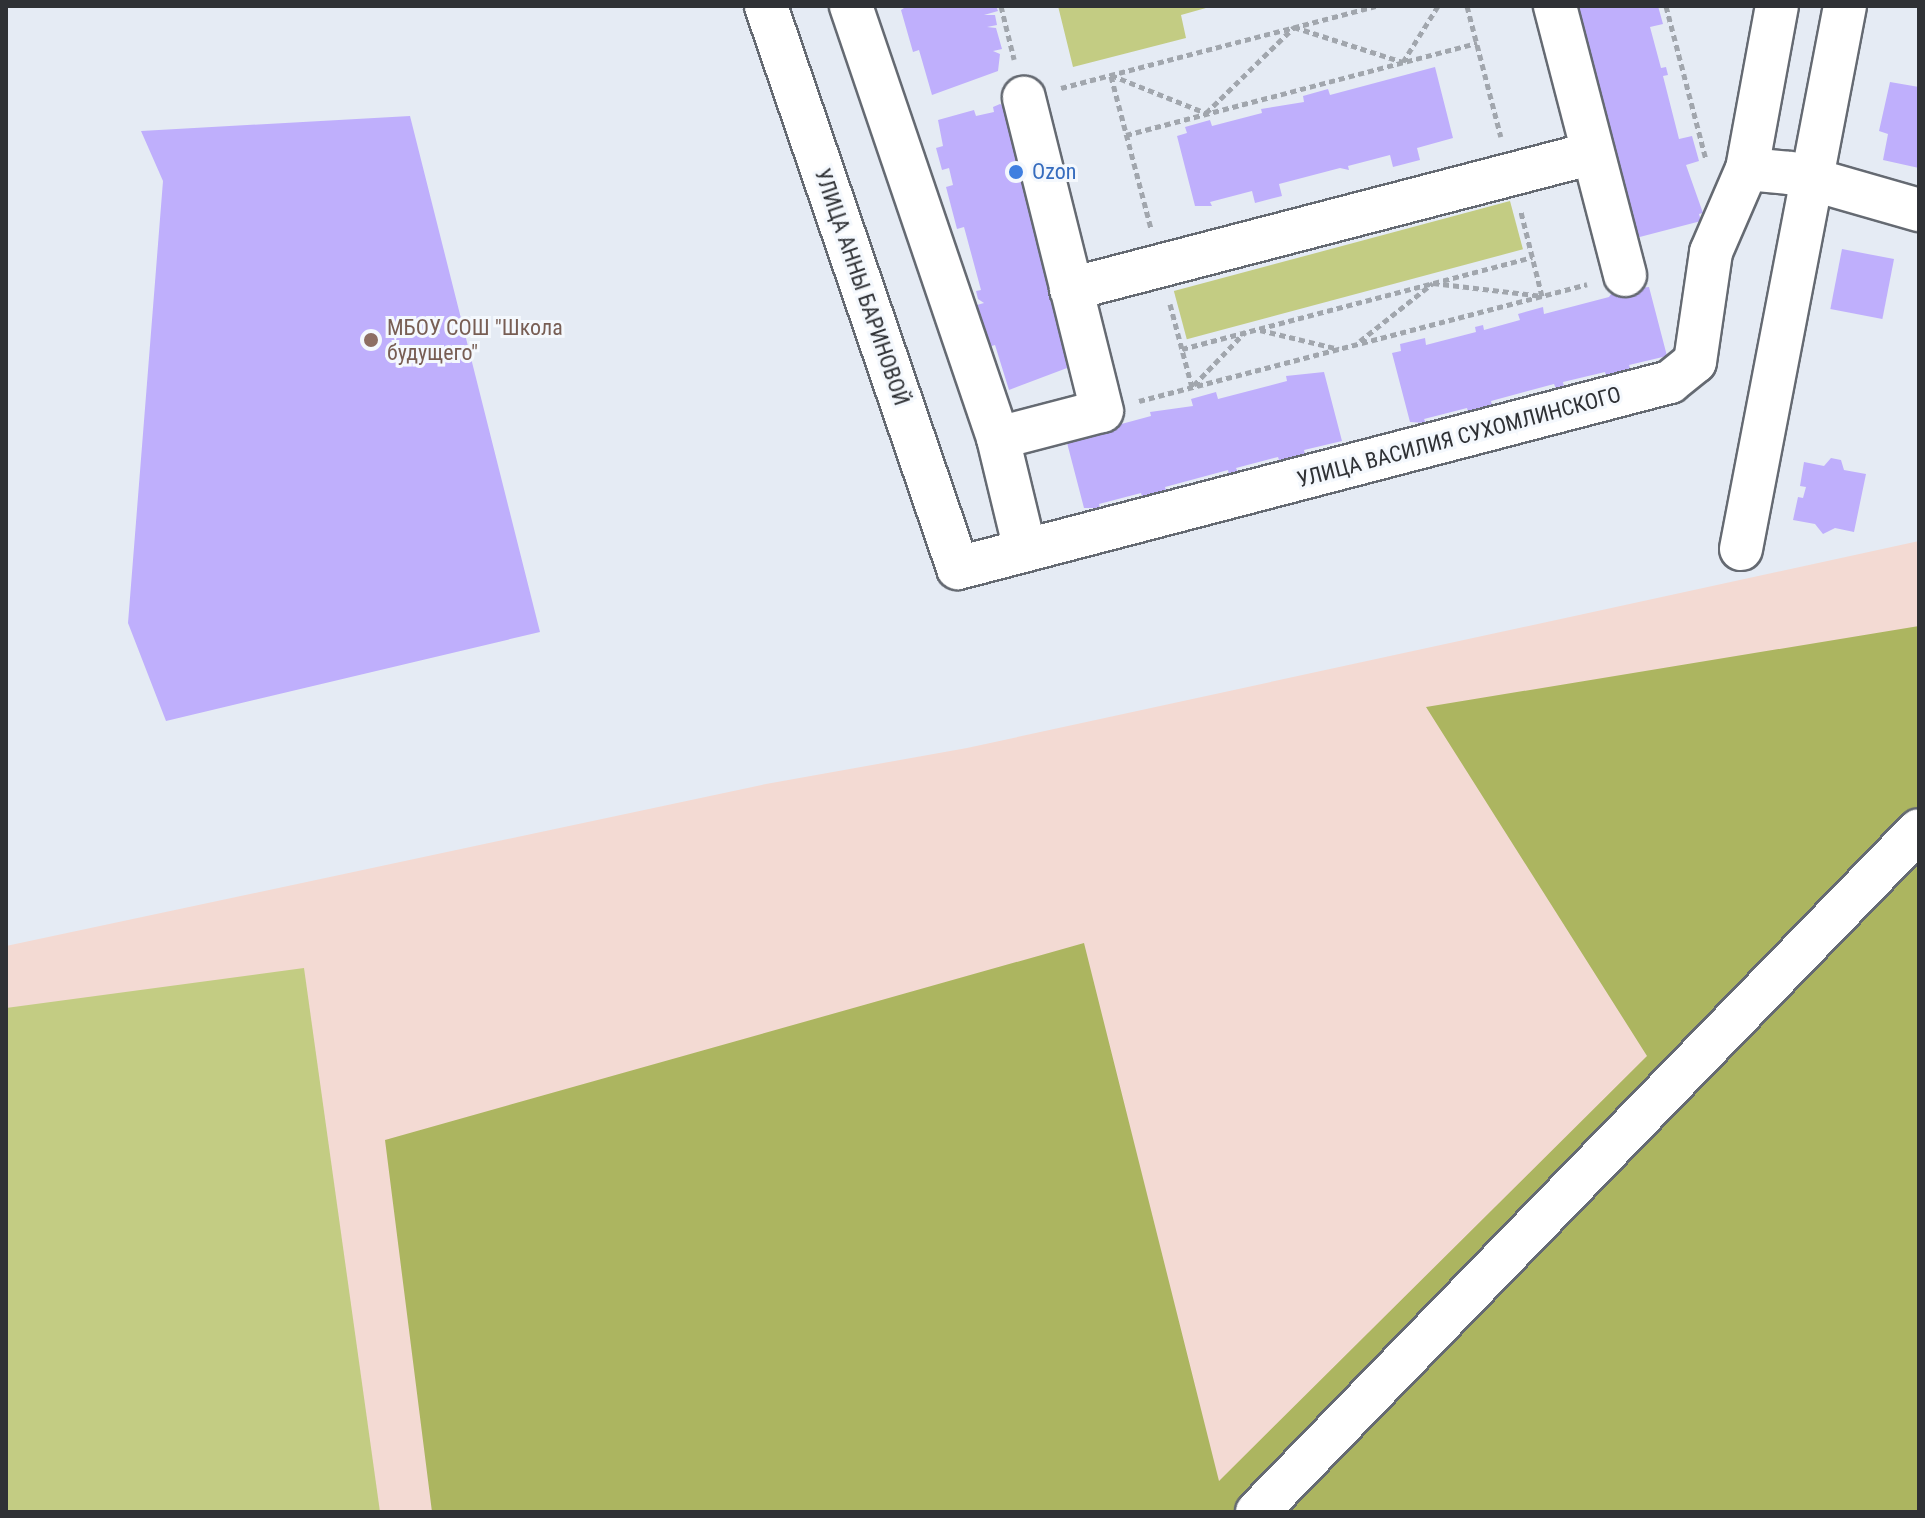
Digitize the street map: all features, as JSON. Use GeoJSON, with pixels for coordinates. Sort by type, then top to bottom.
{"type":"FeatureCollection","features":[{"type":"Feature","properties":{"kind":"street","name":"УЛИЦА АННЫ БАРИНОВОЙ"},"geometry":{"type":"LineString","coordinates":[[766,6],[958,568]]}},
{"type":"Feature","properties":{"kind":"street"},"geometry":{"type":"LineString","coordinates":[[851,6],[998,438],[1025,550]]}},
{"type":"Feature","properties":{"kind":"street"},"geometry":{"type":"LineString","coordinates":[[1555,6],[1625,275]]}},
{"type":"Feature","properties":{"kind":"street","name":"УЛИЦА ВАСИЛИЯ СУХОМЛИНСКОГО"},"geometry":{"type":"LineString","coordinates":[[958,568],[1686,374],[1695,362],[1711,252],[1728,168],[1777,6]]}},
{"type":"Feature","properties":{"kind":"street"},"geometry":{"type":"LineString","coordinates":[[1741,549],[1845,6]]}},
{"type":"Feature","properties":{"kind":"street"},"geometry":{"type":"LineString","coordinates":[[998,438],[1102,411],[1024,98]]}},
{"type":"Feature","properties":{"kind":"street"},"geometry":{"type":"LineString","coordinates":[[1071,289],[1593,153]]}},
{"type":"Feature","properties":{"kind":"street"},"geometry":{"type":"LineString","coordinates":[[1728,168],[1790,173],[1919,210]]}},
{"type":"Feature","properties":{"kind":"street"},"geometry":{"type":"LineString","coordinates":[[1257,1512],[1919,830]]}},
{"type":"Feature","properties":{"kind":"path"},"geometry":{"type":"LineString","coordinates":[[1001,6],[1024,98],[1375,6]]}},
{"type":"Feature","properties":{"kind":"path"},"geometry":{"type":"LineString","coordinates":[[1403,62],[1438,6]]}},
{"type":"Feature","properties":{"kind":"path"},"geometry":{"type":"LineString","coordinates":[[1666,6],[1728,168]]}},
{"type":"Feature","properties":{"kind":"path"},"geometry":{"type":"LineString","coordinates":[[1294,27],[1403,62]]}},
{"type":"Feature","properties":{"kind":"path"},"geometry":{"type":"LineString","coordinates":[[1206,113],[1294,27]]}},
{"type":"Feature","properties":{"kind":"path"},"geometry":{"type":"LineString","coordinates":[[1126,135],[1477,43]]}},
{"type":"Feature","properties":{"kind":"path"},"geometry":{"type":"LineString","coordinates":[[1110,75],[1206,113]]}},
{"type":"Feature","properties":{"kind":"path"},"geometry":{"type":"LineString","coordinates":[[1182,349],[1532,257]]}},
{"type":"Feature","properties":{"kind":"path"},"geometry":{"type":"LineString","coordinates":[[1102,411],[1625,275]]}},
{"type":"Feature","properties":{"kind":"path"},"geometry":{"type":"LineString","coordinates":[[1356,344],[1433,283],[1542,296]]}},
{"type":"Feature","properties":{"kind":"path"},"geometry":{"type":"LineString","coordinates":[[1256,329],[1340,349]]}},
{"type":"Feature","properties":{"kind":"path"},"geometry":{"type":"LineString","coordinates":[[1192,387],[1246,331]]}},
{"type":"Feature","properties":{"kind":"shaded area"},"geometry":{"type":"Polygon","coordinates":[[[1919,541],[1919,1512],[6,1512],[6,946],[766,784],[967,748],[1919,541]]]}},
{"type":"Feature","properties":{"kind":"green space"},"geometry":{"type":"Polygon","coordinates":[[[1058,6],[1213,6],[1181,15],[1186,38],[1073,67],[1058,6]]]}},
{"type":"Feature","properties":{"kind":"green space"},"geometry":{"type":"Polygon","coordinates":[[[1510,201],[1523,249],[1187,339],[1174,291],[1510,201]]]}},
{"type":"Feature","properties":{"kind":"green space"},"geometry":{"type":"Polygon","coordinates":[[[1919,626],[1919,1512],[432,1512],[385,1140],[1084,943],[1219,1481],[1647,1056],[1426,707],[1919,626]]]}},
{"type":"Feature","properties":{"kind":"green space"},"geometry":{"type":"Polygon","coordinates":[[[304,968],[380,1512],[6,1512],[6,1008],[304,968]]]}},
{"type":"Feature","properties":{"kind":"building"},"geometry":{"type":"Polygon","coordinates":[[[907,6],[996,6],[998,11],[984,15],[995,15],[997,25],[987,27],[996,28],[1002,49],[993,51],[1000,54],[998,71],[932,95],[919,50],[913,52],[901,10],[907,6]]]}},
{"type":"Feature","properties":{"kind":"building"},"geometry":{"type":"Polygon","coordinates":[[[1571,6],[1658,6],[1663,24],[1650,27],[1661,68],[1666,67],[1668,75],[1663,76],[1679,139],[1692,136],[1699,161],[1686,165],[1703,213],[1699,214],[1701,221],[1632,239],[1571,6]]]}},
{"type":"Feature","properties":{"kind":"building"},"geometry":{"type":"Polygon","coordinates":[[[1435,67],[1453,138],[1417,148],[1420,160],[1393,167],[1390,155],[1348,166],[1349,170],[1340,168],[1279,184],[1282,196],[1255,203],[1252,191],[1210,202],[1212,206],[1195,206],[1177,136],[1187,133],[1185,127],[1210,120],[1212,126],[1262,113],[1261,109],[1304,102],[1303,96],[1328,89],[1330,95],[1435,67]]]}},
{"type":"Feature","properties":{"kind":"building"},"geometry":{"type":"Polygon","coordinates":[[[1890,82],[1919,87],[1919,168],[1883,160],[1888,134],[1879,131],[1890,82]]]}},
{"type":"Feature","properties":{"kind":"building"},"geometry":{"type":"Polygon","coordinates":[[[1000,104],[1008,108],[1075,365],[1009,390],[995,345],[988,347],[977,305],[984,303],[978,299],[976,291],[981,290],[964,227],[957,229],[946,187],[953,185],[949,168],[942,170],[936,148],[943,146],[938,120],[974,110],[976,116],[994,112],[993,107],[1000,104]]]}},
{"type":"Feature","properties":{"kind":"building"},"geometry":{"type":"Polygon","coordinates":[[[410,116],[540,632],[166,721],[128,623],[163,181],[141,131],[410,116]]]}},
{"type":"Feature","properties":{"kind":"building"},"geometry":{"type":"Polygon","coordinates":[[[1842,249],[1894,259],[1882,319],[1830,309],[1842,249]]]}},
{"type":"Feature","properties":{"kind":"building"},"geometry":{"type":"Polygon","coordinates":[[[1649,287],[1667,356],[1629,365],[1633,377],[1608,383],[1605,372],[1563,382],[1564,387],[1556,389],[1554,384],[1491,401],[1494,414],[1470,420],[1467,408],[1424,419],[1426,423],[1410,422],[1392,353],[1401,351],[1400,344],[1425,338],[1426,345],[1476,332],[1475,327],[1483,325],[1484,330],[1520,320],[1518,314],[1543,307],[1544,314],[1609,297],[1613,291],[1649,287]]]}},
{"type":"Feature","properties":{"kind":"building"},"geometry":{"type":"Polygon","coordinates":[[[1324,372],[1342,441],[1304,450],[1307,462],[1282,469],[1278,457],[1236,468],[1238,472],[1229,475],[1228,470],[1165,487],[1169,499],[1144,505],[1141,493],[1099,504],[1100,508],[1084,508],[1066,439],[1151,416],[1150,412],[1193,406],[1191,399],[1216,392],[1218,399],[1287,381],[1286,376],[1324,372]]]}},
{"type":"Feature","properties":{"kind":"building"},"geometry":{"type":"Polygon","coordinates":[[[1831,458],[1841,460],[1844,470],[1866,474],[1854,532],[1835,528],[1823,534],[1815,524],[1793,520],[1798,497],[1803,498],[1806,487],[1800,486],[1804,462],[1824,466],[1831,458]]]}},
{"type":"Feature","properties":{"kind":"place","name":"Ozon"},"geometry":{"type":"Point","coordinates":[1016,172]}},
{"type":"Feature","properties":{"kind":"place","name":"МБОУ СОШ \"Школа будущего\""},"geometry":{"type":"Point","coordinates":[371,340]}}]}
